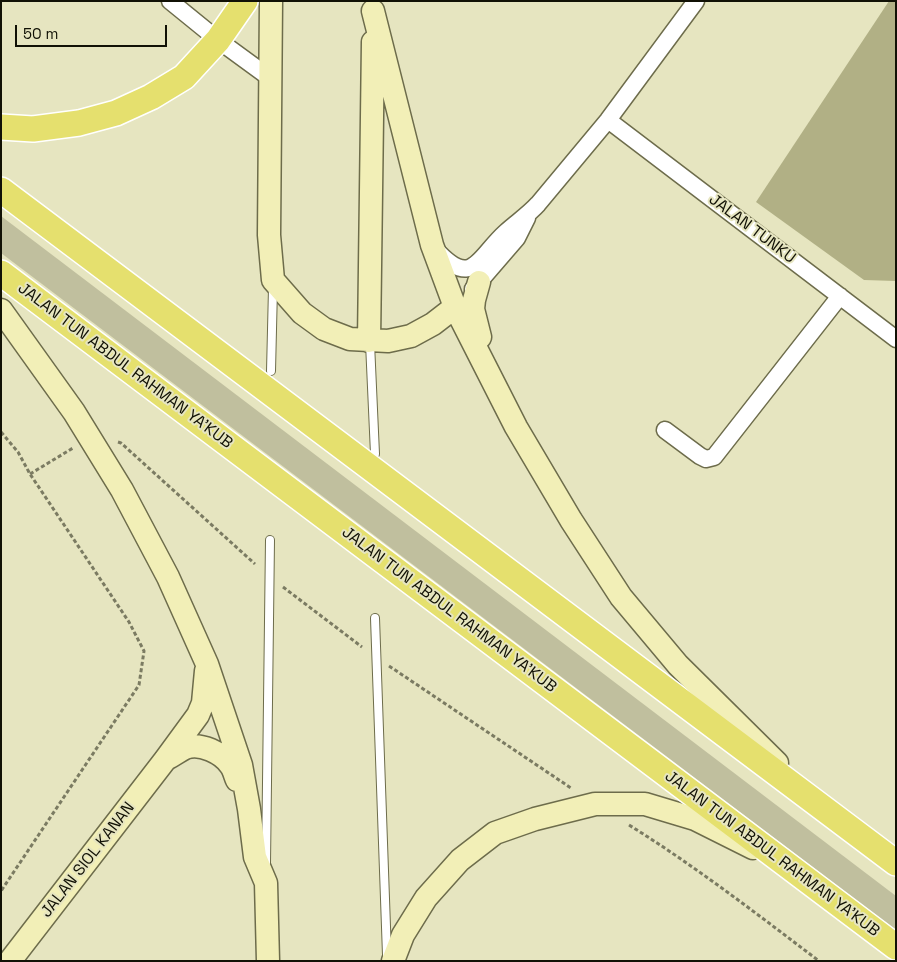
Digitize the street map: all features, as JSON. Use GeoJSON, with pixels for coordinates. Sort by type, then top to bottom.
{"type":"FeatureCollection","features":[{"type":"Feature","properties":{"kind":"main road"},"geometry":{"type":"LineString","coordinates":[[1,127],[32,129],[79,123],[116,113],[151,97],[184,77],[218,40],[245,1]]}},
{"type":"Feature","properties":{"kind":"main road"},"geometry":{"type":"LineString","coordinates":[[1,190],[896,863]]}},
{"type":"Feature","properties":{"kind":"main road","name":"JALAN TUN ABDUL RAHMAN YA'KUB"},"geometry":{"type":"LineString","coordinates":[[1,273],[896,947]]}},
{"type":"Feature","properties":{"kind":"street"},"geometry":{"type":"LineString","coordinates":[[170,1],[218,40],[270,78]]}},
{"type":"Feature","properties":{"kind":"street"},"geometry":{"type":"LineString","coordinates":[[271,1],[269,235],[273,280],[302,313],[324,329],[350,339],[388,341],[411,336],[433,324],[455,307],[479,282],[517,238],[530,214],[608,120],[696,1]]}},
{"type":"Feature","properties":{"kind":"street"},"geometry":{"type":"LineString","coordinates":[[373,6],[432,245],[455,307],[516,427],[571,520],[621,597],[678,665],[818,804]]}},
{"type":"Feature","properties":{"kind":"street"},"geometry":{"type":"LineString","coordinates":[[369,340],[373,6]]}},
{"type":"Feature","properties":{"kind":"street","name":"JALAN TUNKU"},"geometry":{"type":"LineString","coordinates":[[608,120],[896,339]]}},
{"type":"Feature","properties":{"kind":"street"},"geometry":{"type":"LineString","coordinates":[[432,245],[448,262],[457,268],[468,269],[478,264],[505,233],[530,214]]}},
{"type":"Feature","properties":{"kind":"street"},"geometry":{"type":"LineString","coordinates":[[478,351],[481,345],[480,334],[473,309],[479,282]]}},
{"type":"Feature","properties":{"kind":"street"},"geometry":{"type":"LineString","coordinates":[[665,430],[700,456],[706,459],[714,457],[840,296]]}},
{"type":"Feature","properties":{"kind":"street"},"geometry":{"type":"LineString","coordinates":[[1,310],[74,412],[122,490],[168,577],[207,664],[241,765],[255,857],[266,883],[268,961]]}},
{"type":"Feature","properties":{"kind":"street","name":"JALAN SIOL KANAN"},"geometry":{"type":"LineString","coordinates":[[10,961],[198,715],[203,703],[207,664]]}},
{"type":"Feature","properties":{"kind":"street"},"geometry":{"type":"LineString","coordinates":[[165,760],[187,747],[200,747],[222,756],[230,764],[249,809]]}},
{"type":"Feature","properties":{"kind":"street"},"geometry":{"type":"LineString","coordinates":[[393,961],[403,935],[426,898],[460,860],[495,833],[535,819],[595,804],[646,804],[694,818],[790,867]]}},
{"type":"Feature","properties":{"kind":"lane"},"geometry":{"type":"LineString","coordinates":[[270,371],[273,280]]}},
{"type":"Feature","properties":{"kind":"lane"},"geometry":{"type":"LineString","coordinates":[[369,340],[375,454]]}},
{"type":"Feature","properties":{"kind":"lane"},"geometry":{"type":"LineString","coordinates":[[266,883],[270,540]]}},
{"type":"Feature","properties":{"kind":"lane"},"geometry":{"type":"LineString","coordinates":[[376,618],[387,961]]}},
{"type":"Feature","properties":{"kind":"path"},"geometry":{"type":"LineString","coordinates":[[1,432],[18,452],[30,474],[129,622],[144,651],[139,685],[1,891]]}},
{"type":"Feature","properties":{"kind":"path"},"geometry":{"type":"LineString","coordinates":[[30,474],[90,438],[101,437],[121,444],[270,576],[377,658],[595,804]]}},
{"type":"Feature","properties":{"kind":"path"},"geometry":{"type":"LineString","coordinates":[[628,825],[693,868],[819,961]]}},
{"type":"Feature","properties":{"kind":"green space"},"geometry":{"type":"Polygon","coordinates":[[[1,216],[896,896],[896,930],[1,253],[1,216]]]}},
{"type":"Feature","properties":{"kind":"shaded area"},"geometry":{"type":"Polygon","coordinates":[[[889,1],[896,1],[896,281],[864,280],[756,202],[889,1]]]}}]}
